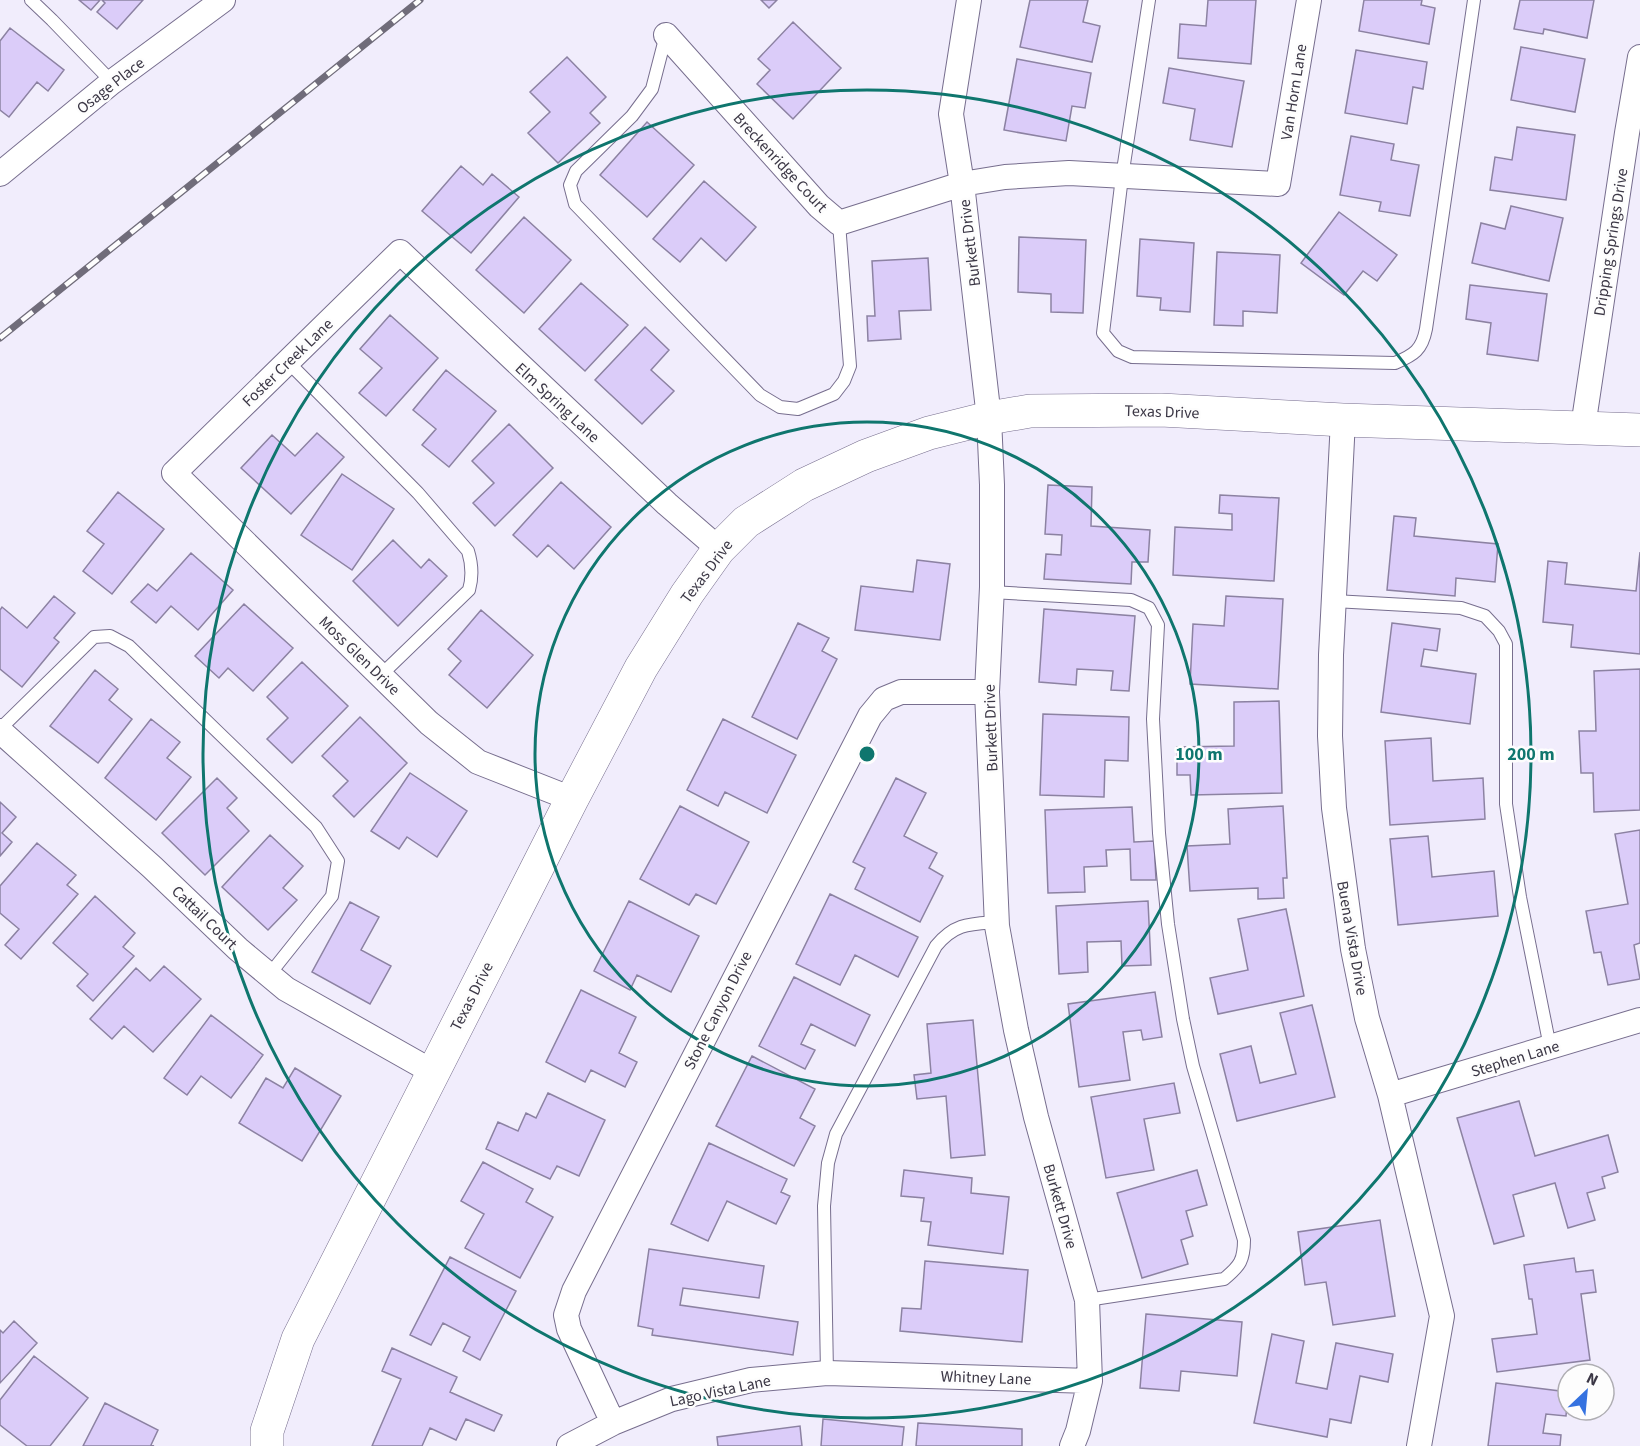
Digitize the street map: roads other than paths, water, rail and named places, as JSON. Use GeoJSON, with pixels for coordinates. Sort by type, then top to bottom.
{"type":"FeatureCollection","features":[{"type":"Feature","properties":{"kind":"street","name":"Osage Place"},"geometry":{"type":"LineString","coordinates":[[0,174],[112,82],[223,0]]}},
{"type":"Feature","properties":{"kind":"street","name":"Burkett Drive"},"geometry":{"type":"LineString","coordinates":[[969,0],[951,114],[962,184],[989,418],[992,485],[992,592],[987,692],[997,922],[1016,1030],[1036,1117],[1087,1300],[1090,1381],[1072,1446]]}},
{"type":"Feature","properties":{"kind":"street","name":"Van Horn Lane"},"geometry":{"type":"LineString","coordinates":[[1278,184],[1308,0]]}},
{"type":"Feature","properties":{"kind":"street","name":"Breckenridge Court"},"geometry":{"type":"LineString","coordinates":[[666,35],[819,206],[839,223],[962,184],[1005,177],[1069,173],[1278,184]]}},
{"type":"Feature","properties":{"kind":"street","name":"Dripping Springs Drive"},"geometry":{"type":"LineString","coordinates":[[1582,427],[1640,57]]}},
{"type":"Feature","properties":{"kind":"street","name":"Foster Creek Lane"},"geometry":{"type":"LineString","coordinates":[[174,473],[400,252]]}},
{"type":"Feature","properties":{"kind":"street","name":"Elm Spring Lane"},"geometry":{"type":"LineString","coordinates":[[400,252],[667,504],[719,549]]}},
{"type":"Feature","properties":{"kind":"street","name":"Texas Drive"},"geometry":{"type":"LineString","coordinates":[[267,1446],[267,1431],[298,1338],[572,799],[641,669],[687,594],[719,549],[746,522],[804,485],[866,456],[929,433],[989,418],[1030,411],[1161,410],[1343,420],[1640,430]]}},
{"type":"Feature","properties":{"kind":"street","name":"Buena Vista Drive"},"geometry":{"type":"LineString","coordinates":[[1343,420],[1330,736],[1334,808],[1353,949],[1367,1018],[1390,1095],[1442,1316],[1419,1446]]}},
{"type":"Feature","properties":{"kind":"street","name":"Moss Glen Drive"},"geometry":{"type":"LineString","coordinates":[[174,473],[429,723],[478,762],[572,799]]}},
{"type":"Feature","properties":{"kind":"street","name":"Stone Canyon Drive"},"geometry":{"type":"LineString","coordinates":[[613,1423],[569,1329],[566,1316],[569,1301],[709,1027],[870,716],[884,699],[901,692],[987,692]]}},
{"type":"Feature","properties":{"kind":"street","name":"Cattail Court"},"geometry":{"type":"LineString","coordinates":[[0,730],[152,867],[238,949],[286,989],[433,1072]]}},
{"type":"Feature","properties":{"kind":"street","name":"Stephen Lane"},"geometry":{"type":"LineString","coordinates":[[1390,1095],[1640,1020]]}},
{"type":"Feature","properties":{"kind":"street","name":"Lago Vista Lane"},"geometry":{"type":"LineString","coordinates":[[569,1446],[613,1423],[672,1399],[751,1380],[827,1373],[881,1374]]}},
{"type":"Feature","properties":{"kind":"street","name":"Whitney Lane"},"geometry":{"type":"LineString","coordinates":[[881,1374],[1090,1381]]}},
{"type":"Feature","properties":{"kind":"lane"},"geometry":{"type":"LineString","coordinates":[[31,0],[112,82]]}},
{"type":"Feature","properties":{"kind":"lane"},"geometry":{"type":"LineString","coordinates":[[1149,0],[1122,177],[1103,333],[1118,351],[1132,357],[1395,363],[1410,357],[1423,343],[1474,0]]}},
{"type":"Feature","properties":{"kind":"lane"},"geometry":{"type":"LineString","coordinates":[[666,35],[652,88],[632,116],[576,171],[570,185],[575,204],[760,395],[780,407],[798,409],[834,394],[844,381],[850,366],[839,223]]}},
{"type":"Feature","properties":{"kind":"lane"},"geometry":{"type":"LineString","coordinates":[[288,362],[418,493],[468,551],[472,562],[472,580],[469,590],[381,675]]}},
{"type":"Feature","properties":{"kind":"lane"},"geometry":{"type":"LineString","coordinates":[[992,592],[1131,600],[1149,608],[1158,625],[1153,719],[1159,833],[1168,924],[1193,1066],[1244,1240],[1244,1255],[1235,1270],[1224,1279],[1087,1300]]}},
{"type":"Feature","properties":{"kind":"lane"},"geometry":{"type":"LineString","coordinates":[[1334,601],[1461,608],[1485,616],[1506,644],[1506,804],[1520,897],[1550,1047]]}},
{"type":"Feature","properties":{"kind":"lane"},"geometry":{"type":"LineString","coordinates":[[0,730],[94,637],[110,636],[129,645],[316,827],[338,861],[332,896],[269,975]]}},
{"type":"Feature","properties":{"kind":"lane"},"geometry":{"type":"LineString","coordinates":[[827,1373],[824,1186],[836,1134],[936,946],[954,929],[968,924],[997,922]]}},
{"type":"Feature","properties":{"kind":"railway"},"geometry":{"type":"LineString","coordinates":[[0,338],[420,0]]}}]}
